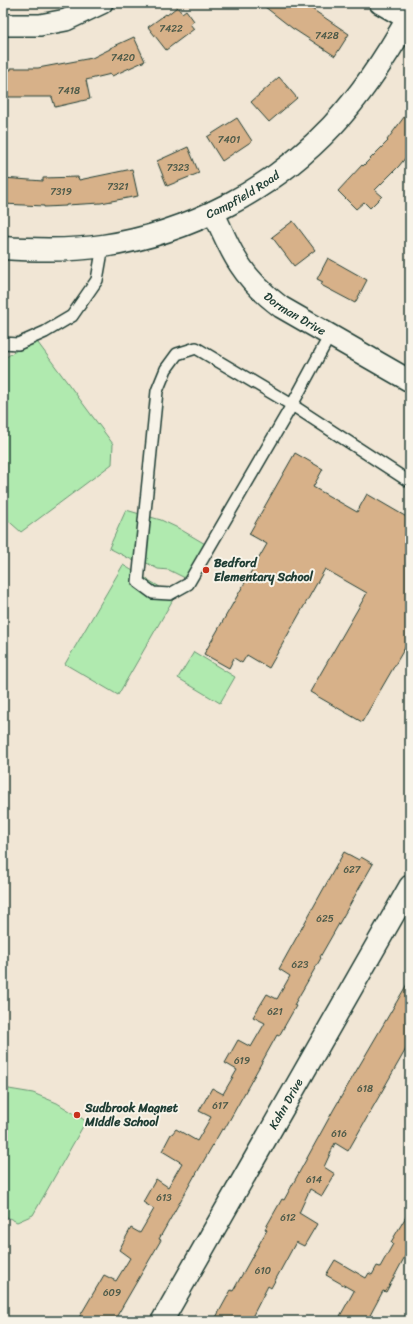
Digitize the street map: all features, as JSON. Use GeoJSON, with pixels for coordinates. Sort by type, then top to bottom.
{"type":"FeatureCollection","features":[{"type":"Feature","properties":{"kind":"street"},"geometry":{"type":"LineString","coordinates":[[3,25],[40,25],[66,20],[102,3]]}},
{"type":"Feature","properties":{"kind":"street"},"geometry":{"type":"LineString","coordinates":[[380,3],[409,17]]}},
{"type":"Feature","properties":{"kind":"street","name":"Campfield Road"},"geometry":{"type":"LineString","coordinates":[[3,248],[55,250],[103,246],[157,234],[213,212],[257,188],[297,159],[332,126],[367,83],[409,17]]}},
{"type":"Feature","properties":{"kind":"street","name":"Dorman Drive"},"geometry":{"type":"LineString","coordinates":[[213,212],[239,264],[264,294],[281,307],[410,381]]}},
{"type":"Feature","properties":{"kind":"street","name":"Kahn Drive"},"geometry":{"type":"LineString","coordinates":[[162,1321],[410,886]]}},
{"type":"Feature","properties":{"kind":"lane"},"geometry":{"type":"LineString","coordinates":[[3,343],[18,344],[45,332],[72,316],[97,280],[103,246]]}},
{"type":"Feature","properties":{"kind":"lane"},"geometry":{"type":"LineString","coordinates":[[330,335],[292,405],[188,584],[170,594],[153,593],[138,582],[157,391],[166,369],[177,354],[196,348],[292,405],[410,482]]}},
{"type":"Feature","properties":{"kind":"green space"},"geometry":{"type":"Polygon","coordinates":[[[35,339],[113,444],[112,464],[21,532],[3,516],[3,359],[35,339]]]}},
{"type":"Feature","properties":{"kind":"green space"},"geometry":{"type":"Polygon","coordinates":[[[126,510],[161,520],[207,545],[187,579],[169,570],[158,569],[145,562],[138,563],[109,548],[126,510]]]}},
{"type":"Feature","properties":{"kind":"green space"},"geometry":{"type":"Polygon","coordinates":[[[123,565],[175,596],[118,695],[65,664],[123,565]]]}},
{"type":"Feature","properties":{"kind":"green space"},"geometry":{"type":"Polygon","coordinates":[[[194,652],[235,677],[220,703],[178,678],[194,652]]]}},
{"type":"Feature","properties":{"kind":"green space"},"geometry":{"type":"Polygon","coordinates":[[[3,1088],[33,1093],[57,1103],[86,1121],[33,1215],[17,1222],[3,1215],[3,1088]]]}},
{"type":"Feature","properties":{"kind":"building"},"geometry":{"type":"Polygon","coordinates":[[[260,3],[303,3],[349,34],[335,56],[292,28],[260,3]]]}},
{"type":"Feature","properties":{"kind":"building"},"geometry":{"type":"Polygon","coordinates":[[[177,7],[182,13],[186,10],[194,21],[190,24],[194,29],[166,50],[148,27],[177,7]]]}},
{"type":"Feature","properties":{"kind":"building"},"geometry":{"type":"Polygon","coordinates":[[[134,37],[145,61],[112,76],[111,74],[86,80],[90,99],[55,107],[52,97],[3,97],[3,69],[11,70],[11,68],[38,68],[92,58],[134,37]]]}},
{"type":"Feature","properties":{"kind":"building"},"geometry":{"type":"Polygon","coordinates":[[[279,77],[297,98],[269,122],[251,102],[279,77]]]}},
{"type":"Feature","properties":{"kind":"building"},"geometry":{"type":"Polygon","coordinates":[[[410,109],[410,152],[399,166],[375,190],[382,196],[370,208],[364,202],[356,209],[338,191],[362,165],[363,166],[388,141],[387,140],[410,109]]]}},
{"type":"Feature","properties":{"kind":"building"},"geometry":{"type":"Polygon","coordinates":[[[237,118],[252,141],[222,161],[207,137],[237,118]]]}},
{"type":"Feature","properties":{"kind":"building"},"geometry":{"type":"Polygon","coordinates":[[[188,147],[199,173],[167,186],[157,161],[188,147]]]}},
{"type":"Feature","properties":{"kind":"building"},"geometry":{"type":"Polygon","coordinates":[[[132,169],[138,196],[101,203],[66,206],[44,207],[3,204],[3,178],[43,181],[43,178],[78,177],[79,180],[132,169]]]}},
{"type":"Feature","properties":{"kind":"building"},"geometry":{"type":"Polygon","coordinates":[[[293,221],[315,250],[294,266],[272,237],[293,221]]]}},
{"type":"Feature","properties":{"kind":"building"},"geometry":{"type":"Polygon","coordinates":[[[328,258],[367,280],[355,303],[321,285],[323,282],[317,279],[328,258]]]}},
{"type":"Feature","properties":{"kind":"building"},"geometry":{"type":"Polygon","coordinates":[[[295,453],[323,469],[313,487],[357,512],[367,494],[410,519],[410,639],[362,722],[310,692],[367,593],[325,569],[269,668],[247,655],[242,663],[234,658],[229,668],[204,654],[267,544],[249,534],[295,453]]]}},
{"type":"Feature","properties":{"kind":"building"},"geometry":{"type":"Polygon","coordinates":[[[344,852],[359,860],[361,857],[373,864],[320,957],[321,958],[294,1005],[296,1006],[279,1036],[277,1035],[224,1130],[222,1129],[195,1175],[159,1239],[161,1240],[114,1321],[77,1321],[104,1275],[116,1281],[130,1258],[119,1250],[131,1228],[140,1233],[154,1209],[143,1202],[156,1179],[168,1187],[182,1163],[162,1151],[171,1134],[176,1129],[197,1141],[211,1117],[199,1111],[212,1088],[223,1094],[237,1070],[225,1063],[238,1040],[251,1047],[265,1023],[253,1017],[267,994],[277,999],[290,976],[279,969],[344,852]]]}},
{"type":"Feature","properties":{"kind":"building"},"geometry":{"type":"Polygon","coordinates":[[[410,979],[410,1042],[348,1151],[335,1143],[324,1167],[335,1174],[322,1196],[310,1189],[299,1213],[317,1224],[304,1246],[296,1242],[271,1288],[268,1286],[250,1321],[214,1321],[231,1290],[233,1291],[267,1230],[265,1229],[282,1199],[284,1200],[334,1109],[410,979]]]}},
{"type":"Feature","properties":{"kind":"building"},"geometry":{"type":"Polygon","coordinates":[[[410,1210],[410,1247],[386,1292],[383,1291],[367,1321],[349,1321],[340,1316],[354,1291],[326,1275],[335,1260],[366,1278],[369,1273],[372,1275],[377,1266],[380,1267],[393,1244],[391,1242],[410,1210]]]}},
{"type":"Feature","properties":{"kind":"place","name":"Bedford Elementary School"},"geometry":{"type":"Point","coordinates":[206,570]}},
{"type":"Feature","properties":{"kind":"place","name":"Sudbrook Magnet Middle School"},"geometry":{"type":"Point","coordinates":[77,1115]}}]}
